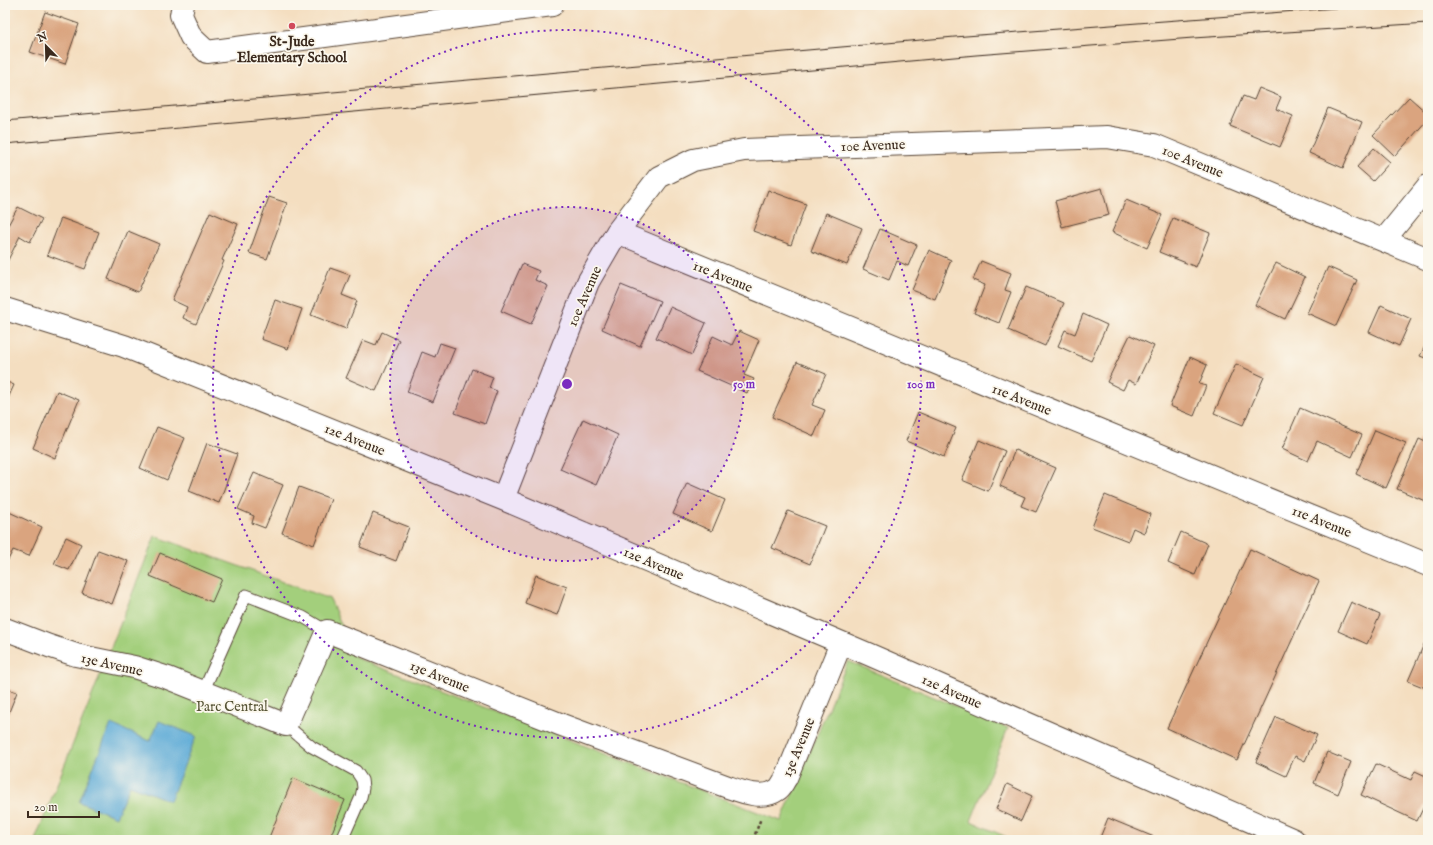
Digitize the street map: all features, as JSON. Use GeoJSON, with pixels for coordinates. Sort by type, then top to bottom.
{"type":"FeatureCollection","features":[{"type":"Feature","properties":{"kind":"street"},"geometry":{"type":"LineString","coordinates":[[183,5],[180,15],[190,37],[207,52],[552,5]]}},
{"type":"Feature","properties":{"kind":"street","name":"10e Avenue"},"geometry":{"type":"LineString","coordinates":[[503,499],[588,282],[617,232],[659,177],[693,160],[744,150],[1107,137],[1154,145],[1428,259]]}},
{"type":"Feature","properties":{"kind":"street"},"geometry":{"type":"LineString","coordinates":[[1384,240],[1428,186]]}},
{"type":"Feature","properties":{"kind":"street","name":"11e Avenue"},"geometry":{"type":"LineString","coordinates":[[617,232],[1428,565]]}},
{"type":"Feature","properties":{"kind":"street","name":"12e Avenue"},"geometry":{"type":"LineString","coordinates":[[5,309],[124,346],[503,499],[841,643],[1294,840]]}},
{"type":"Feature","properties":{"kind":"street","name":"13e Avenue"},"geometry":{"type":"LineString","coordinates":[[5,629],[76,656],[134,667],[203,692],[286,725]]}},
{"type":"Feature","properties":{"kind":"street"},"geometry":{"type":"LineString","coordinates":[[286,725],[327,631]]}},
{"type":"Feature","properties":{"kind":"street","name":"13e Avenue"},"geometry":{"type":"LineString","coordinates":[[327,631],[591,736],[750,794],[769,794],[777,790],[786,778],[841,643]]}},
{"type":"Feature","properties":{"kind":"lane"},"geometry":{"type":"LineString","coordinates":[[203,692],[246,596],[303,618],[327,631]]}},
{"type":"Feature","properties":{"kind":"lane"},"geometry":{"type":"LineString","coordinates":[[286,725],[312,747],[356,771],[362,780],[363,788],[360,797],[342,840]]}},
{"type":"Feature","properties":{"kind":"path"},"geometry":{"type":"LineString","coordinates":[[753,840],[764,812]]}},
{"type":"Feature","properties":{"kind":"green space","name":"Parc Central"},"geometry":{"type":"Polygon","coordinates":[[[155,536],[330,599],[356,658],[781,821],[848,661],[1008,728],[971,821],[1013,840],[35,840],[155,536]]]}},
{"type":"Feature","properties":{"kind":"water"},"geometry":{"type":"Polygon","coordinates":[[[159,721],[196,736],[170,801],[130,785],[116,817],[79,802],[111,724],[150,741],[159,721]]]}},
{"type":"Feature","properties":{"kind":"building"},"geometry":{"type":"Polygon","coordinates":[[[45,12],[79,24],[65,64],[30,52],[45,12]]]}},
{"type":"Feature","properties":{"kind":"building"},"geometry":{"type":"Polygon","coordinates":[[[1259,88],[1281,97],[1276,109],[1293,116],[1280,147],[1230,126],[1243,96],[1254,100],[1259,88]]]}},
{"type":"Feature","properties":{"kind":"building"},"geometry":{"type":"Polygon","coordinates":[[[1409,97],[1428,114],[1428,119],[1395,156],[1373,135],[1409,97]]]}},
{"type":"Feature","properties":{"kind":"building"},"geometry":{"type":"Polygon","coordinates":[[[1328,108],[1362,122],[1343,168],[1309,153],[1328,108]]]}},
{"type":"Feature","properties":{"kind":"building"},"geometry":{"type":"Polygon","coordinates":[[[1374,148],[1390,162],[1373,181],[1357,167],[1374,148]]]}},
{"type":"Feature","properties":{"kind":"building"},"geometry":{"type":"Polygon","coordinates":[[[1102,188],[1109,215],[1062,227],[1055,201],[1102,188]]]}},
{"type":"Feature","properties":{"kind":"building"},"geometry":{"type":"Polygon","coordinates":[[[768,190],[806,204],[791,245],[753,231],[768,190]]]}},
{"type":"Feature","properties":{"kind":"building"},"geometry":{"type":"Polygon","coordinates":[[[269,197],[287,203],[267,259],[249,253],[269,197]]]}},
{"type":"Feature","properties":{"kind":"building"},"geometry":{"type":"Polygon","coordinates":[[[1126,200],[1162,215],[1147,248],[1112,232],[1126,200]]]}},
{"type":"Feature","properties":{"kind":"building"},"geometry":{"type":"Polygon","coordinates":[[[18,207],[42,219],[30,242],[20,236],[7,262],[5,261],[5,226],[7,227],[18,207]]]}},
{"type":"Feature","properties":{"kind":"building"},"geometry":{"type":"Polygon","coordinates":[[[210,212],[238,224],[222,260],[224,261],[196,324],[183,318],[187,307],[172,300],[210,212]]]}},
{"type":"Feature","properties":{"kind":"building"},"geometry":{"type":"Polygon","coordinates":[[[826,213],[862,228],[847,265],[811,251],[826,213]]]}},
{"type":"Feature","properties":{"kind":"building"},"geometry":{"type":"Polygon","coordinates":[[[61,218],[99,232],[85,269],[47,255],[61,218]]]}},
{"type":"Feature","properties":{"kind":"building"},"geometry":{"type":"Polygon","coordinates":[[[1173,218],[1210,233],[1196,267],[1159,252],[1173,218]]]}},
{"type":"Feature","properties":{"kind":"building"},"geometry":{"type":"Polygon","coordinates":[[[880,229],[917,245],[908,266],[897,261],[889,280],[863,269],[880,229]]]}},
{"type":"Feature","properties":{"kind":"building"},"geometry":{"type":"Polygon","coordinates":[[[128,231],[159,244],[138,292],[108,279],[128,231]]]}},
{"type":"Feature","properties":{"kind":"building"},"geometry":{"type":"Polygon","coordinates":[[[929,250],[951,260],[935,299],[912,290],[929,250]]]}},
{"type":"Feature","properties":{"kind":"building"},"geometry":{"type":"Polygon","coordinates":[[[981,261],[1011,273],[1005,290],[1011,292],[999,323],[974,313],[985,285],[973,280],[981,261]]]}},
{"type":"Feature","properties":{"kind":"building"},"geometry":{"type":"Polygon","coordinates":[[[1276,263],[1305,277],[1285,319],[1255,305],[1276,263]]]}},
{"type":"Feature","properties":{"kind":"building"},"geometry":{"type":"Polygon","coordinates":[[[522,264],[539,271],[535,280],[548,286],[531,324],[501,311],[522,264]]]}},
{"type":"Feature","properties":{"kind":"building"},"geometry":{"type":"Polygon","coordinates":[[[1328,267],[1357,280],[1336,326],[1307,313],[1328,267]]]}},
{"type":"Feature","properties":{"kind":"building"},"geometry":{"type":"Polygon","coordinates":[[[330,268],[350,275],[342,295],[357,301],[346,329],[311,315],[330,268]]]}},
{"type":"Feature","properties":{"kind":"building"},"geometry":{"type":"Polygon","coordinates":[[[621,285],[660,301],[640,346],[602,329],[621,285]]]}},
{"type":"Feature","properties":{"kind":"building"},"geometry":{"type":"Polygon","coordinates":[[[1026,287],[1064,303],[1045,346],[1008,330],[1026,287]]]}},
{"type":"Feature","properties":{"kind":"building"},"geometry":{"type":"Polygon","coordinates":[[[275,300],[302,309],[288,349],[261,339],[275,300]]]}},
{"type":"Feature","properties":{"kind":"building"},"geometry":{"type":"Polygon","coordinates":[[[1381,305],[1411,319],[1399,346],[1369,332],[1381,305]]]}},
{"type":"Feature","properties":{"kind":"building"},"geometry":{"type":"Polygon","coordinates":[[[670,307],[706,323],[692,355],[656,338],[670,307]]]}},
{"type":"Feature","properties":{"kind":"building"},"geometry":{"type":"Polygon","coordinates":[[[1083,314],[1107,325],[1091,361],[1058,346],[1065,330],[1075,334],[1083,314]]]}},
{"type":"Feature","properties":{"kind":"building"},"geometry":{"type":"Polygon","coordinates":[[[739,331],[759,340],[744,375],[754,379],[747,393],[697,371],[713,336],[732,345],[739,331]]]}},
{"type":"Feature","properties":{"kind":"building"},"geometry":{"type":"Polygon","coordinates":[[[382,332],[399,340],[376,391],[346,378],[363,340],[376,345],[382,332]]]}},
{"type":"Feature","properties":{"kind":"building"},"geometry":{"type":"Polygon","coordinates":[[[1130,335],[1154,346],[1136,384],[1128,380],[1123,390],[1107,382],[1130,335]]]}},
{"type":"Feature","properties":{"kind":"building"},"geometry":{"type":"Polygon","coordinates":[[[1428,340],[1428,359],[1420,356],[1428,340]]]}},
{"type":"Feature","properties":{"kind":"building"},"geometry":{"type":"Polygon","coordinates":[[[440,343],[455,348],[433,402],[407,392],[422,352],[435,357],[440,343]]]}},
{"type":"Feature","properties":{"kind":"building"},"geometry":{"type":"Polygon","coordinates":[[[1190,357],[1207,365],[1199,384],[1206,386],[1194,416],[1170,406],[1190,357]]]}},
{"type":"Feature","properties":{"kind":"building"},"geometry":{"type":"Polygon","coordinates":[[[797,362],[826,374],[812,405],[825,410],[814,436],[772,417],[797,362]]]}},
{"type":"Feature","properties":{"kind":"building"},"geometry":{"type":"Polygon","coordinates":[[[1236,364],[1264,377],[1243,425],[1214,413],[1236,364]]]}},
{"type":"Feature","properties":{"kind":"building"},"geometry":{"type":"Polygon","coordinates":[[[472,369],[493,377],[489,388],[497,391],[485,424],[455,413],[472,369]]]}},
{"type":"Feature","properties":{"kind":"building"},"geometry":{"type":"Polygon","coordinates":[[[5,381],[14,385],[5,405],[5,381]]]}},
{"type":"Feature","properties":{"kind":"building"},"geometry":{"type":"Polygon","coordinates":[[[57,391],[79,400],[55,458],[33,448],[57,391]]]}},
{"type":"Feature","properties":{"kind":"building"},"geometry":{"type":"Polygon","coordinates":[[[1300,408],[1362,435],[1352,457],[1317,441],[1308,461],[1282,449],[1300,408]]]}},
{"type":"Feature","properties":{"kind":"building"},"geometry":{"type":"Polygon","coordinates":[[[918,412],[956,428],[944,457],[906,441],[918,412]]]}},
{"type":"Feature","properties":{"kind":"building"},"geometry":{"type":"Polygon","coordinates":[[[583,419],[618,435],[596,485],[560,469],[583,419]]]}},
{"type":"Feature","properties":{"kind":"building"},"geometry":{"type":"Polygon","coordinates":[[[157,427],[185,438],[167,480],[140,468],[157,427]]]}},
{"type":"Feature","properties":{"kind":"building"},"geometry":{"type":"Polygon","coordinates":[[[1375,430],[1406,443],[1386,488],[1356,474],[1375,430]]]}},
{"type":"Feature","properties":{"kind":"building"},"geometry":{"type":"Polygon","coordinates":[[[1419,439],[1428,443],[1428,493],[1425,501],[1397,489],[1419,439]]]}},
{"type":"Feature","properties":{"kind":"building"},"geometry":{"type":"Polygon","coordinates":[[[979,440],[1005,451],[988,491],[962,480],[979,440]]]}},
{"type":"Feature","properties":{"kind":"building"},"geometry":{"type":"Polygon","coordinates":[[[207,443],[237,454],[219,503],[189,491],[207,443]]]}},
{"type":"Feature","properties":{"kind":"building"},"geometry":{"type":"Polygon","coordinates":[[[1015,450],[1056,468],[1036,512],[1021,506],[1025,497],[1000,486],[1015,450]]]}},
{"type":"Feature","properties":{"kind":"building"},"geometry":{"type":"Polygon","coordinates":[[[254,473],[283,485],[265,528],[252,523],[254,516],[238,509],[254,473]]]}},
{"type":"Feature","properties":{"kind":"building"},"geometry":{"type":"Polygon","coordinates":[[[687,483],[725,500],[712,531],[673,514],[687,483]]]}},
{"type":"Feature","properties":{"kind":"building"},"geometry":{"type":"Polygon","coordinates":[[[299,487],[331,499],[314,545],[282,533],[299,487]]]}},
{"type":"Feature","properties":{"kind":"building"},"geometry":{"type":"Polygon","coordinates":[[[1105,495],[1151,514],[1144,533],[1133,528],[1128,541],[1092,527],[1105,495]]]}},
{"type":"Feature","properties":{"kind":"building"},"geometry":{"type":"Polygon","coordinates":[[[788,511],[825,526],[810,564],[772,548],[788,511]]]}},
{"type":"Feature","properties":{"kind":"building"},"geometry":{"type":"Polygon","coordinates":[[[9,512],[42,527],[29,556],[13,550],[8,560],[5,559],[5,521],[9,512]]]}},
{"type":"Feature","properties":{"kind":"building"},"geometry":{"type":"Polygon","coordinates":[[[373,513],[409,527],[396,561],[360,547],[373,513]]]}},
{"type":"Feature","properties":{"kind":"building"},"geometry":{"type":"Polygon","coordinates":[[[1181,532],[1208,544],[1195,575],[1168,563],[1181,532]]]}},
{"type":"Feature","properties":{"kind":"building"},"geometry":{"type":"Polygon","coordinates":[[[66,537],[81,544],[69,570],[54,564],[66,537]]]}},
{"type":"Feature","properties":{"kind":"building"},"geometry":{"type":"Polygon","coordinates":[[[1250,549],[1319,581],[1237,760],[1167,728],[1250,549]]]}},
{"type":"Feature","properties":{"kind":"building"},"geometry":{"type":"Polygon","coordinates":[[[98,550],[128,561],[112,604],[82,593],[98,550]]]}},
{"type":"Feature","properties":{"kind":"building"},"geometry":{"type":"Polygon","coordinates":[[[160,553],[222,579],[212,602],[150,576],[160,553]]]}},
{"type":"Feature","properties":{"kind":"building"},"geometry":{"type":"Polygon","coordinates":[[[536,575],[567,587],[557,615],[525,603],[536,575]]]}},
{"type":"Feature","properties":{"kind":"building"},"geometry":{"type":"Polygon","coordinates":[[[1351,602],[1380,615],[1367,644],[1338,631],[1351,602]]]}},
{"type":"Feature","properties":{"kind":"building"},"geometry":{"type":"Polygon","coordinates":[[[1428,635],[1428,689],[1408,681],[1428,635]]]}},
{"type":"Feature","properties":{"kind":"building"},"geometry":{"type":"Polygon","coordinates":[[[5,688],[17,692],[5,722],[5,688]]]}},
{"type":"Feature","properties":{"kind":"building"},"geometry":{"type":"Polygon","coordinates":[[[1276,717],[1317,735],[1305,761],[1295,756],[1286,776],[1256,762],[1276,717]]]}},
{"type":"Feature","properties":{"kind":"building"},"geometry":{"type":"Polygon","coordinates":[[[1327,752],[1351,762],[1338,794],[1314,783],[1327,752]]]}},
{"type":"Feature","properties":{"kind":"building"},"geometry":{"type":"Polygon","coordinates":[[[1376,764],[1411,780],[1415,771],[1428,777],[1428,798],[1417,821],[1361,795],[1376,764]]]}},
{"type":"Feature","properties":{"kind":"building"},"geometry":{"type":"Polygon","coordinates":[[[293,778],[345,800],[329,840],[268,840],[293,778]]]}},
{"type":"Feature","properties":{"kind":"building"},"geometry":{"type":"Polygon","coordinates":[[[1007,784],[1032,796],[1021,821],[996,809],[1007,784]]]}},
{"type":"Feature","properties":{"kind":"building"},"geometry":{"type":"Polygon","coordinates":[[[1108,818],[1154,837],[1153,840],[1099,840],[1108,818]]]}},
{"type":"Feature","properties":{"kind":"tram line"},"geometry":{"type":"LineString","coordinates":[[5,121],[966,36],[1336,8],[1404,5]]}},
{"type":"Feature","properties":{"kind":"tram line"},"geometry":{"type":"LineString","coordinates":[[5,144],[976,55],[1193,38],[1428,23]]}},
{"type":"Feature","properties":{"kind":"place","name":"St-Jude Elementary School"},"geometry":{"type":"Point","coordinates":[292,26]}}]}
